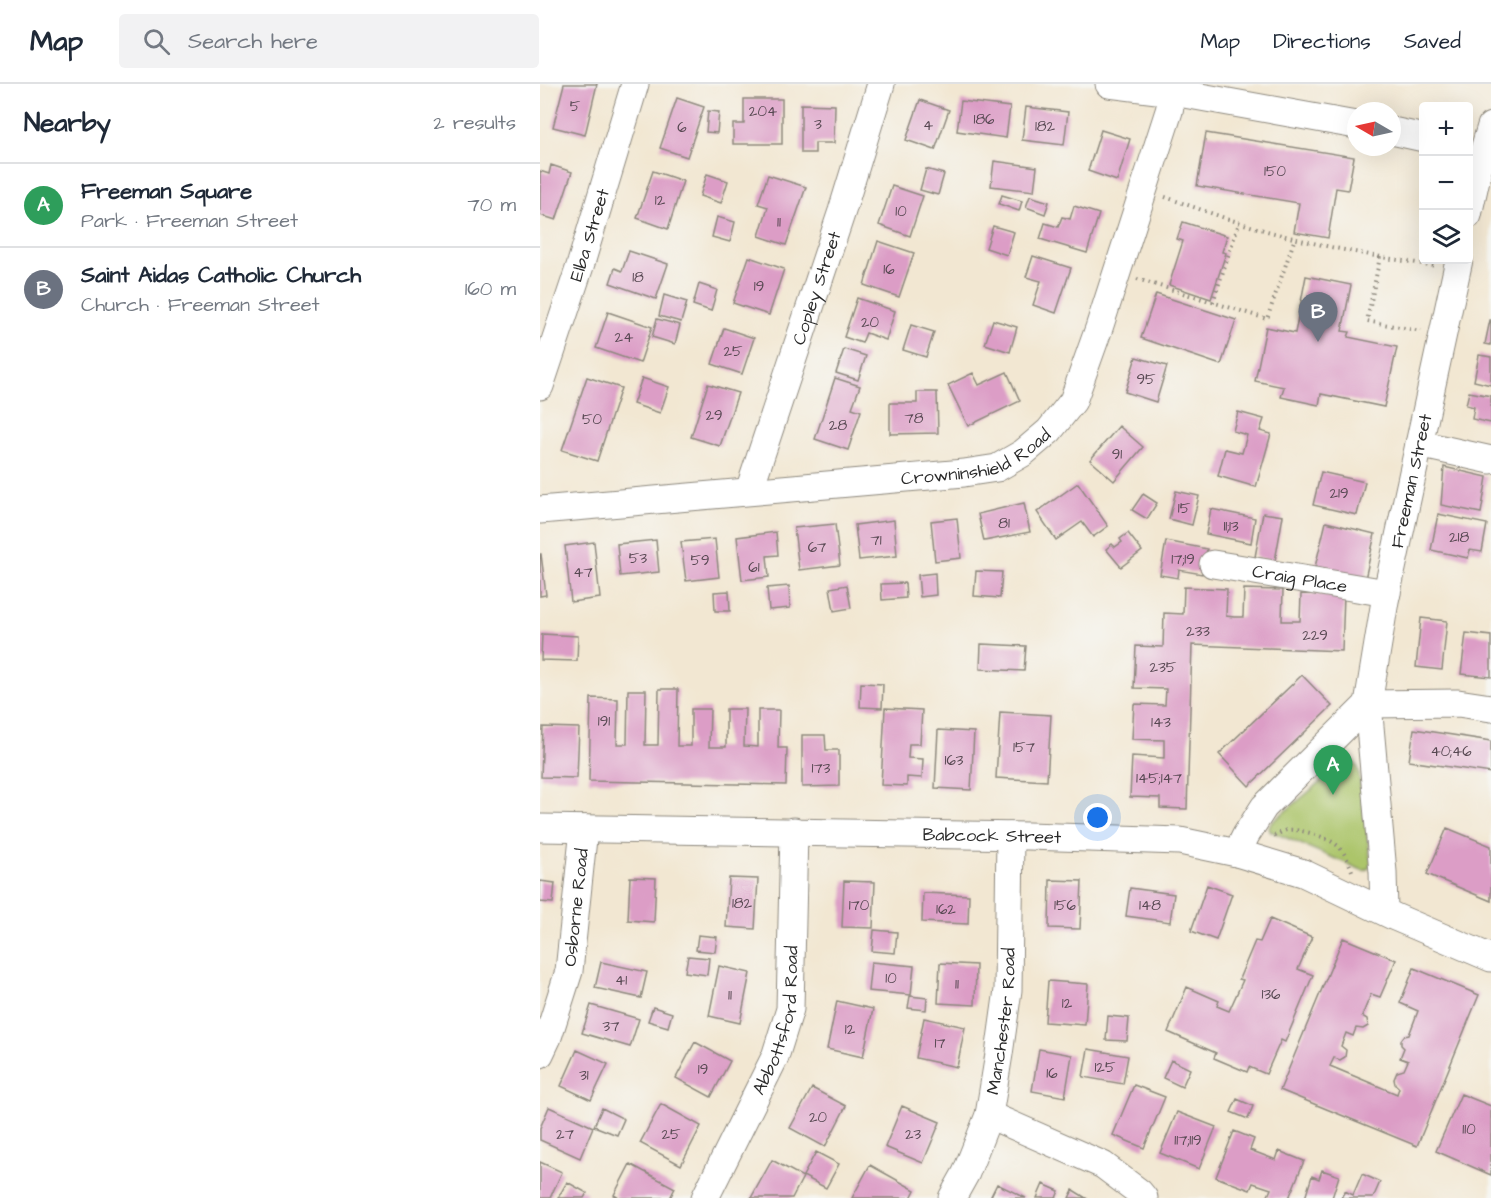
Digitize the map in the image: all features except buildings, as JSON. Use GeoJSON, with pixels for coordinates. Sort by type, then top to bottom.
{"type":"FeatureCollection","features":[{"type":"Feature","properties":{"kind":"street","name":"Elba Street"},"geometry":{"type":"LineString","coordinates":[[540,386],[581,263],[635,84]]}},
{"type":"Feature","properties":{"kind":"street","name":"Copley Street"},"geometry":{"type":"LineString","coordinates":[[749,491],[882,84]]}},
{"type":"Feature","properties":{"kind":"street"},"geometry":{"type":"LineString","coordinates":[[1109,84],[1173,92],[1347,123]]}},
{"type":"Feature","properties":{"kind":"street","name":"Crowninshield Road"},"geometry":{"type":"LineString","coordinates":[[540,510],[964,473],[996,468],[1023,453],[1049,431],[1073,401],[1103,316],[1169,111],[1173,92]]}},
{"type":"Feature","properties":{"kind":"street"},"geometry":{"type":"LineString","coordinates":[[1469,210],[1481,152],[1491,126]]}},
{"type":"Feature","properties":{"kind":"street"},"geometry":{"type":"LineString","coordinates":[[1401,133],[1419,137]]}},
{"type":"Feature","properties":{"kind":"street","name":"Freeman Street"},"geometry":{"type":"LineString","coordinates":[[1384,911],[1383,872],[1368,704],[1387,593],[1419,444],[1448,264]]}},
{"type":"Feature","properties":{"kind":"street"},"geometry":{"type":"LineString","coordinates":[[1419,444],[1491,460]]}},
{"type":"Feature","properties":{"kind":"street","name":"Craig Place"},"geometry":{"type":"LineString","coordinates":[[1213,564],[1387,593]]}},
{"type":"Feature","properties":{"kind":"street"},"geometry":{"type":"LineString","coordinates":[[1237,853],[1245,835],[1264,807],[1368,704],[1458,703],[1491,708]]}},
{"type":"Feature","properties":{"kind":"street","name":"Babcock Street"},"geometry":{"type":"LineString","coordinates":[[540,828],[794,831],[1180,841],[1237,853],[1304,873],[1384,911],[1491,957]]}},
{"type":"Feature","properties":{"kind":"street","name":"Osborne Road"},"geometry":{"type":"LineString","coordinates":[[540,1054],[548,1037],[569,971],[584,829]]}},
{"type":"Feature","properties":{"kind":"street","name":"Abbottsford Road"},"geometry":{"type":"LineString","coordinates":[[705,1198],[775,1057],[790,1009],[794,831]]}},
{"type":"Feature","properties":{"kind":"street","name":"Manchester Road"},"geometry":{"type":"LineString","coordinates":[[952,1198],[966,1173],[989,1115],[999,1054],[1008,990],[1010,836]]}},
{"type":"Feature","properties":{"kind":"street"},"geometry":{"type":"LineString","coordinates":[[989,1115],[1103,1165],[1144,1198]]}},
{"type":"Feature","properties":{"kind":"path"},"geometry":{"type":"LineString","coordinates":[[1165,197],[1239,223],[1295,238],[1380,257],[1419,260]]}},
{"type":"Feature","properties":{"kind":"path"},"geometry":{"type":"LineString","coordinates":[[1212,302],[1239,223]]}},
{"type":"Feature","properties":{"kind":"path"},"geometry":{"type":"LineString","coordinates":[[1136,279],[1267,319],[1295,238]]}},
{"type":"Feature","properties":{"kind":"path"},"geometry":{"type":"LineString","coordinates":[[1380,257],[1367,321],[1422,331]]}},
{"type":"Feature","properties":{"kind":"path"},"geometry":{"type":"LineString","coordinates":[[1273,837],[1287,830],[1299,830],[1322,837],[1337,845],[1349,860],[1353,872]]}},
{"type":"Feature","properties":{"kind":"green space"},"geometry":{"type":"Polygon","coordinates":[[[1349,761],[1354,762],[1358,768],[1371,863],[1364,871],[1270,831],[1269,828],[1271,823],[1349,761]]]}},
{"type":"Feature","properties":{"kind":"place","name":"Saint Aidas Catholic Church"},"geometry":{"type":"Point","coordinates":[1318,342]}},
{"type":"Feature","properties":{"kind":"place","name":"Freeman Square"},"geometry":{"type":"Point","coordinates":[1333,795]}}]}
